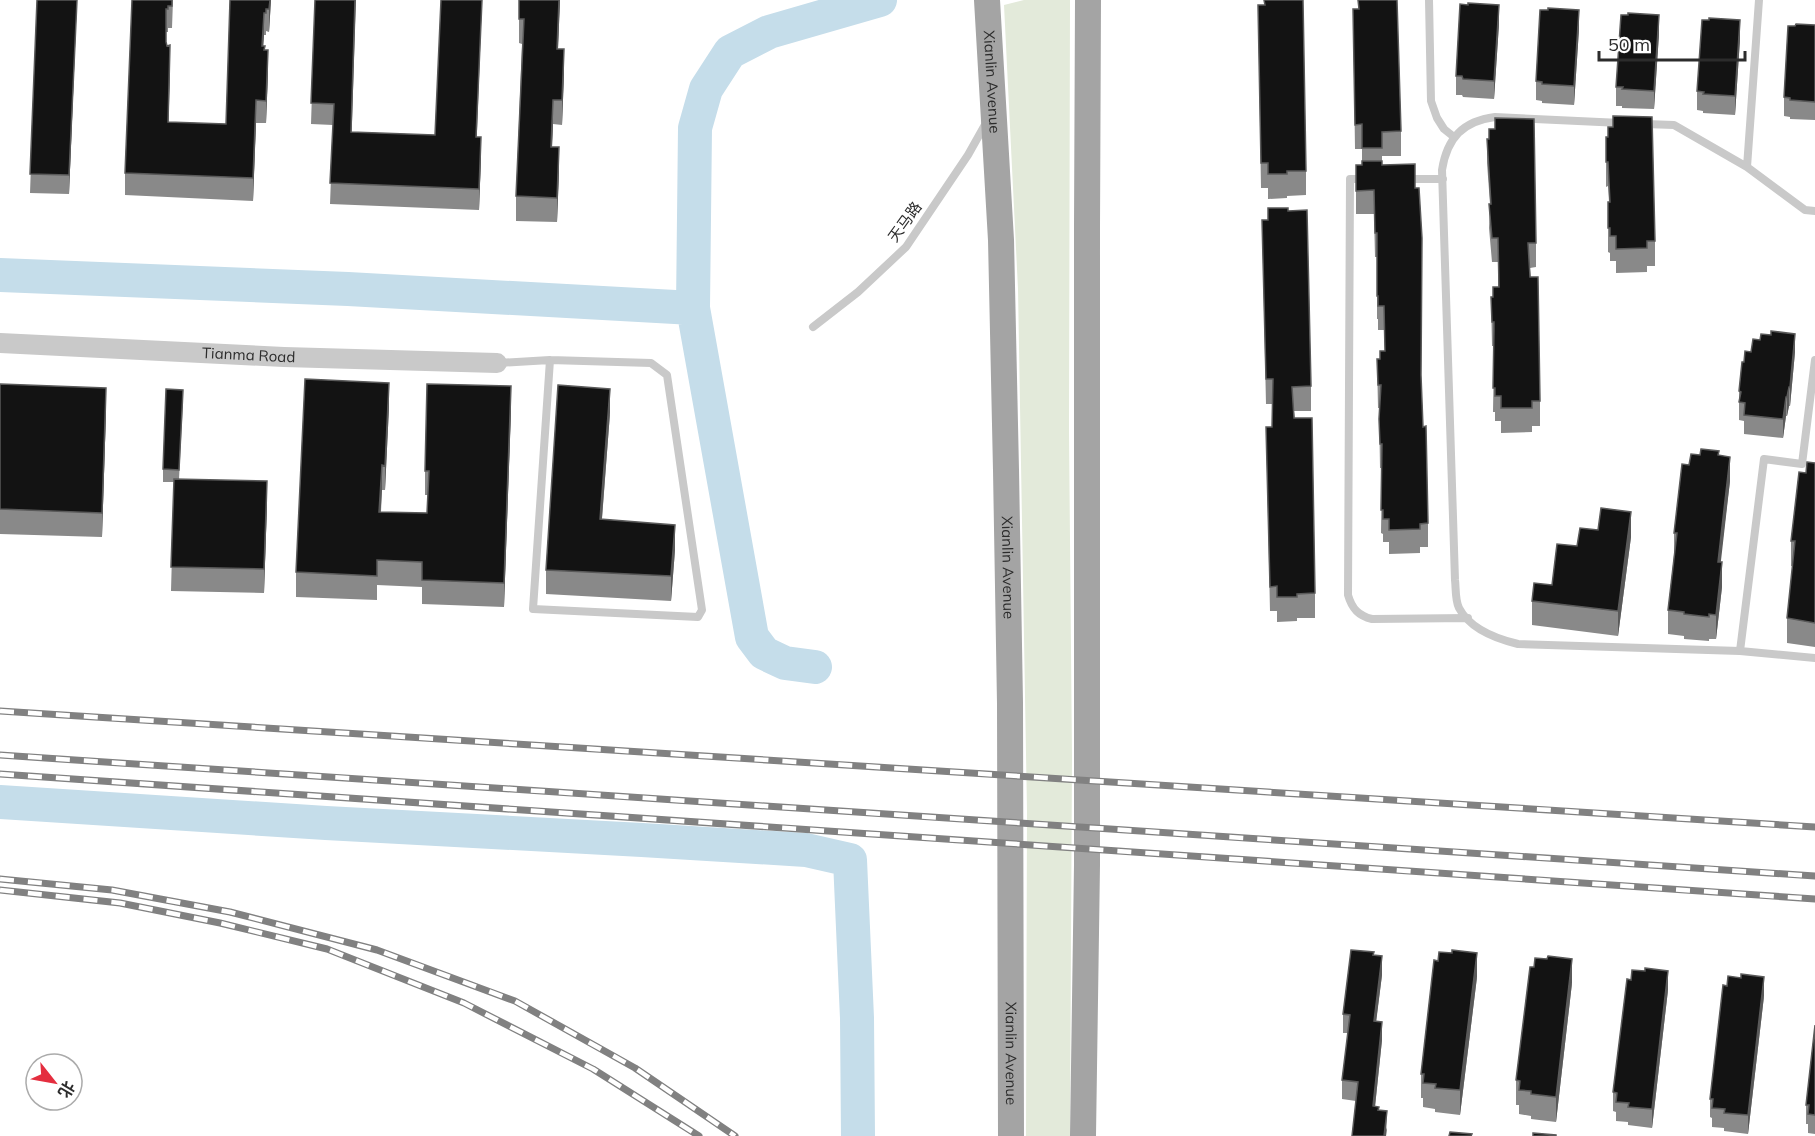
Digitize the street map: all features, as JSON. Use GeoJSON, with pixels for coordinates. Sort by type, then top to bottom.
{"type":"FeatureCollection","features":[{"type":"Feature","properties":{"kind":"main road"},"geometry":{"type":"LineString","coordinates":[[1083,1136],[1087,866],[1088,0]]}},
{"type":"Feature","properties":{"kind":"main road","name":"Xianlin Avenue"},"geometry":{"type":"LineString","coordinates":[[988,5],[1000,240],[1010,703],[1011,1136]]}},
{"type":"Feature","properties":{"kind":"street","name":"Tianma Road"},"geometry":{"type":"LineString","coordinates":[[0,343],[272,356],[498,363]]}},
{"type":"Feature","properties":{"kind":"lane"},"geometry":{"type":"LineString","coordinates":[[1429,0],[1431,101],[1444,129],[1454,137]]}},
{"type":"Feature","properties":{"kind":"lane"},"geometry":{"type":"LineString","coordinates":[[1747,167],[1759,0]]}},
{"type":"Feature","properties":{"kind":"lane","name":"天马路"},"geometry":{"type":"LineString","coordinates":[[813,327],[858,292],[906,247],[968,155],[993,112]]}},
{"type":"Feature","properties":{"kind":"lane"},"geometry":{"type":"LineString","coordinates":[[1627,123],[1483,118],[1472,122],[1454,137],[1444,158],[1442,170],[1455,580],[1458,607],[1491,636],[1518,644],[1740,651],[1815,658]]}},
{"type":"Feature","properties":{"kind":"lane"},"geometry":{"type":"LineString","coordinates":[[1639,124],[1674,125],[1747,167],[1805,210],[1815,211]]}},
{"type":"Feature","properties":{"kind":"lane"},"geometry":{"type":"LineString","coordinates":[[1373,179],[1350,179],[1348,596],[1359,614],[1372,619],[1468,618]]}},
{"type":"Feature","properties":{"kind":"lane"},"geometry":{"type":"LineString","coordinates":[[1396,179],[1443,179]]}},
{"type":"Feature","properties":{"kind":"lane"},"geometry":{"type":"LineString","coordinates":[[498,363],[550,360],[651,363],[667,375],[702,610],[698,617],[533,609],[550,360]]}},
{"type":"Feature","properties":{"kind":"lane"},"geometry":{"type":"LineString","coordinates":[[1740,651],[1764,459],[1802,464],[1815,360]]}},
{"type":"Feature","properties":{"kind":"green space"},"geometry":{"type":"Polygon","coordinates":[[[1024,0],[1070,0],[1069,431],[1072,757],[1070,1136],[1026,1136],[1027,811],[1018,289],[1004,5],[1024,0]]]}},
{"type":"Feature","properties":{"kind":"building"},"geometry":{"type":"Polygon","coordinates":[[[37,0],[77,0],[69,175],[30,174],[37,0]]]}},
{"type":"Feature","properties":{"kind":"building"},"geometry":{"type":"Polygon","coordinates":[[[132,0],[172,0],[172,6],[166,9],[166,42],[167,46],[170,45],[168,122],[226,124],[230,0],[270,0],[269,9],[266,9],[264,13],[262,46],[265,46],[264,50],[268,50],[266,101],[256,100],[253,178],[125,173],[132,0]]]}},
{"type":"Feature","properties":{"kind":"building"},"geometry":{"type":"Polygon","coordinates":[[[315,0],[355,0],[351,132],[435,135],[441,0],[482,0],[476,137],[481,137],[479,189],[330,183],[334,104],[311,103],[315,0]]]}},
{"type":"Feature","properties":{"kind":"building"},"geometry":{"type":"Polygon","coordinates":[[[519,0],[559,0],[557,49],[564,49],[562,100],[553,100],[551,147],[559,147],[557,198],[516,196],[524,19],[519,19],[519,0]]]}},
{"type":"Feature","properties":{"kind":"building"},"geometry":{"type":"Polygon","coordinates":[[[1264,0],[1303,0],[1306,171],[1268,174],[1268,163],[1261,163],[1258,5],[1265,5],[1264,0]]]}},
{"type":"Feature","properties":{"kind":"building"},"geometry":{"type":"Polygon","coordinates":[[[1358,0],[1397,0],[1401,131],[1382,132],[1382,148],[1362,148],[1362,124],[1355,125],[1353,9],[1359,9],[1358,0]]]}},
{"type":"Feature","properties":{"kind":"building"},"geometry":{"type":"Polygon","coordinates":[[[1468,3],[1499,5],[1494,81],[1463,79],[1462,76],[1456,76],[1460,4],[1468,5],[1468,3]]]}},
{"type":"Feature","properties":{"kind":"building"},"geometry":{"type":"Polygon","coordinates":[[[1548,8],[1579,10],[1574,86],[1542,84],[1536,81],[1540,10],[1548,10],[1548,8]]]}},
{"type":"Feature","properties":{"kind":"building"},"geometry":{"type":"Polygon","coordinates":[[[1628,13],[1659,15],[1654,91],[1616,87],[1621,15],[1628,15],[1628,13]]]}},
{"type":"Feature","properties":{"kind":"building"},"geometry":{"type":"Polygon","coordinates":[[[1709,18],[1740,20],[1735,96],[1703,94],[1704,92],[1697,91],[1702,20],[1709,20],[1709,18]]]}},
{"type":"Feature","properties":{"kind":"building"},"geometry":{"type":"Polygon","coordinates":[[[1815,25],[1815,102],[1790,100],[1784,97],[1788,26],[1815,25]]]}},
{"type":"Feature","properties":{"kind":"building"},"geometry":{"type":"Polygon","coordinates":[[[1613,116],[1652,117],[1655,241],[1647,241],[1647,248],[1616,249],[1616,236],[1610,236],[1606,137],[1608,137],[1608,127],[1613,127],[1613,116]]]}},
{"type":"Feature","properties":{"kind":"building"},"geometry":{"type":"Polygon","coordinates":[[[1495,118],[1534,119],[1536,243],[1528,243],[1530,277],[1538,277],[1540,401],[1532,401],[1532,408],[1501,408],[1501,396],[1495,396],[1495,388],[1493,388],[1494,322],[1492,322],[1491,297],[1493,297],[1493,287],[1499,287],[1498,238],[1492,238],[1487,139],[1489,139],[1489,129],[1495,129],[1495,118]]]}},
{"type":"Feature","properties":{"kind":"building"},"geometry":{"type":"Polygon","coordinates":[[[1362,161],[1382,161],[1382,165],[1415,164],[1415,188],[1419,188],[1422,238],[1421,375],[1423,427],[1426,426],[1428,523],[1420,524],[1420,529],[1389,530],[1389,519],[1383,519],[1383,510],[1381,510],[1382,444],[1380,444],[1379,419],[1381,385],[1378,385],[1377,359],[1380,359],[1380,351],[1385,351],[1384,306],[1378,306],[1377,296],[1374,190],[1356,191],[1356,165],[1362,165],[1362,161]]]}},
{"type":"Feature","properties":{"kind":"building"},"geometry":{"type":"Polygon","coordinates":[[[1268,208],[1288,208],[1288,211],[1307,210],[1311,386],[1292,387],[1294,418],[1312,418],[1315,593],[1297,594],[1297,597],[1277,597],[1277,586],[1270,587],[1266,427],[1272,427],[1273,379],[1266,379],[1262,220],[1268,220],[1268,208]]]}},
{"type":"Feature","properties":{"kind":"building"},"geometry":{"type":"Polygon","coordinates":[[[1771,331],[1795,334],[1790,387],[1783,419],[1744,415],[1745,403],[1739,402],[1745,351],[1751,352],[1753,339],[1760,340],[1761,334],[1771,335],[1771,331]]]}},
{"type":"Feature","properties":{"kind":"building"},"geometry":{"type":"Polygon","coordinates":[[[305,379],[389,383],[385,466],[382,465],[379,512],[427,513],[429,471],[425,471],[427,384],[511,386],[504,583],[422,580],[422,562],[377,560],[377,576],[296,572],[305,379]]]}},
{"type":"Feature","properties":{"kind":"building"},"geometry":{"type":"Polygon","coordinates":[[[0,384],[106,388],[102,513],[0,509],[0,384]]]}},
{"type":"Feature","properties":{"kind":"building"},"geometry":{"type":"Polygon","coordinates":[[[558,385],[610,389],[600,519],[675,525],[671,576],[546,570],[558,385]]]}},
{"type":"Feature","properties":{"kind":"building"},"geometry":{"type":"Polygon","coordinates":[[[166,389],[183,390],[179,470],[163,469],[166,389]]]}},
{"type":"Feature","properties":{"kind":"building"},"geometry":{"type":"Polygon","coordinates":[[[1701,449],[1719,451],[1718,455],[1730,457],[1718,562],[1722,562],[1716,615],[1709,614],[1709,617],[1668,610],[1682,464],[1689,465],[1691,454],[1700,455],[1701,449]]]}},
{"type":"Feature","properties":{"kind":"building"},"geometry":{"type":"Polygon","coordinates":[[[1807,462],[1815,463],[1815,623],[1787,618],[1795,541],[1791,541],[1799,472],[1806,473],[1807,462]]]}},
{"type":"Feature","properties":{"kind":"building"},"geometry":{"type":"Polygon","coordinates":[[[174,479],[267,481],[264,569],[171,567],[174,479]]]}},
{"type":"Feature","properties":{"kind":"building"},"geometry":{"type":"Polygon","coordinates":[[[1601,508],[1631,512],[1618,611],[1532,601],[1534,583],[1552,585],[1557,544],[1577,546],[1580,528],[1598,530],[1601,508]]]}},
{"type":"Feature","properties":{"kind":"building"},"geometry":{"type":"Polygon","coordinates":[[[1351,950],[1374,952],[1373,955],[1382,956],[1374,1021],[1382,1022],[1373,1106],[1379,1107],[1378,1110],[1387,1111],[1384,1136],[1352,1136],[1358,1082],[1342,1080],[1350,1015],[1343,1014],[1351,950]]]}},
{"type":"Feature","properties":{"kind":"building"},"geometry":{"type":"Polygon","coordinates":[[[1452,950],[1477,953],[1460,1090],[1435,1088],[1436,1084],[1423,1083],[1424,1074],[1421,1074],[1434,960],[1438,961],[1439,952],[1452,953],[1452,950]]]}},
{"type":"Feature","properties":{"kind":"building"},"geometry":{"type":"Polygon","coordinates":[[[1548,956],[1572,959],[1556,1097],[1519,1090],[1520,1081],[1516,1080],[1530,967],[1534,967],[1535,958],[1547,959],[1548,956]]]}},
{"type":"Feature","properties":{"kind":"building"},"geometry":{"type":"Polygon","coordinates":[[[1645,968],[1668,971],[1652,1109],[1628,1107],[1629,1103],[1616,1102],[1617,1093],[1613,1092],[1627,979],[1631,980],[1632,970],[1645,971],[1645,968]]]}},
{"type":"Feature","properties":{"kind":"building"},"geometry":{"type":"Polygon","coordinates":[[[1741,974],[1764,977],[1748,1115],[1724,1113],[1725,1109],[1712,1108],[1713,1099],[1710,1099],[1723,985],[1727,986],[1728,976],[1741,978],[1741,974]]]}},
{"type":"Feature","properties":{"kind":"building"},"geometry":{"type":"Polygon","coordinates":[[[1815,1025],[1815,1115],[1808,1114],[1809,1105],[1806,1105],[1815,1025]]]}},
{"type":"Feature","properties":{"kind":"building"},"geometry":{"type":"Polygon","coordinates":[[[1450,1132],[1472,1134],[1471,1136],[1449,1136],[1450,1132]]]}},
{"type":"Feature","properties":{"kind":"building"},"geometry":{"type":"Polygon","coordinates":[[[1533,1133],[1556,1135],[1556,1136],[1533,1136],[1533,1133]]]}},
{"type":"Feature","properties":{"kind":"waterway"},"geometry":{"type":"LineString","coordinates":[[815,667],[785,663],[764,653],[752,637],[693,308],[695,128],[706,89],[730,52],[769,32],[880,0]]}},
{"type":"Feature","properties":{"kind":"waterway"},"geometry":{"type":"LineString","coordinates":[[0,275],[348,289],[693,308]]}},
{"type":"Feature","properties":{"kind":"waterway"},"geometry":{"type":"LineString","coordinates":[[0,802],[806,850],[850,860],[857,1018],[858,1136]]}},
{"type":"Feature","properties":{"kind":"railway"},"geometry":{"type":"LineString","coordinates":[[0,711],[1815,827]]}},
{"type":"Feature","properties":{"kind":"railway"},"geometry":{"type":"LineString","coordinates":[[0,755],[1815,876]]}},
{"type":"Feature","properties":{"kind":"railway"},"geometry":{"type":"LineString","coordinates":[[0,774],[1815,899]]}},
{"type":"Feature","properties":{"kind":"railway"},"geometry":{"type":"LineString","coordinates":[[0,879],[112,890],[230,912],[377,950],[515,1001],[635,1068],[735,1136]]}},
{"type":"Feature","properties":{"kind":"railway"},"geometry":{"type":"LineString","coordinates":[[0,890],[120,903],[220,923],[327,949],[464,1003],[593,1069],[699,1136]]}}]}
